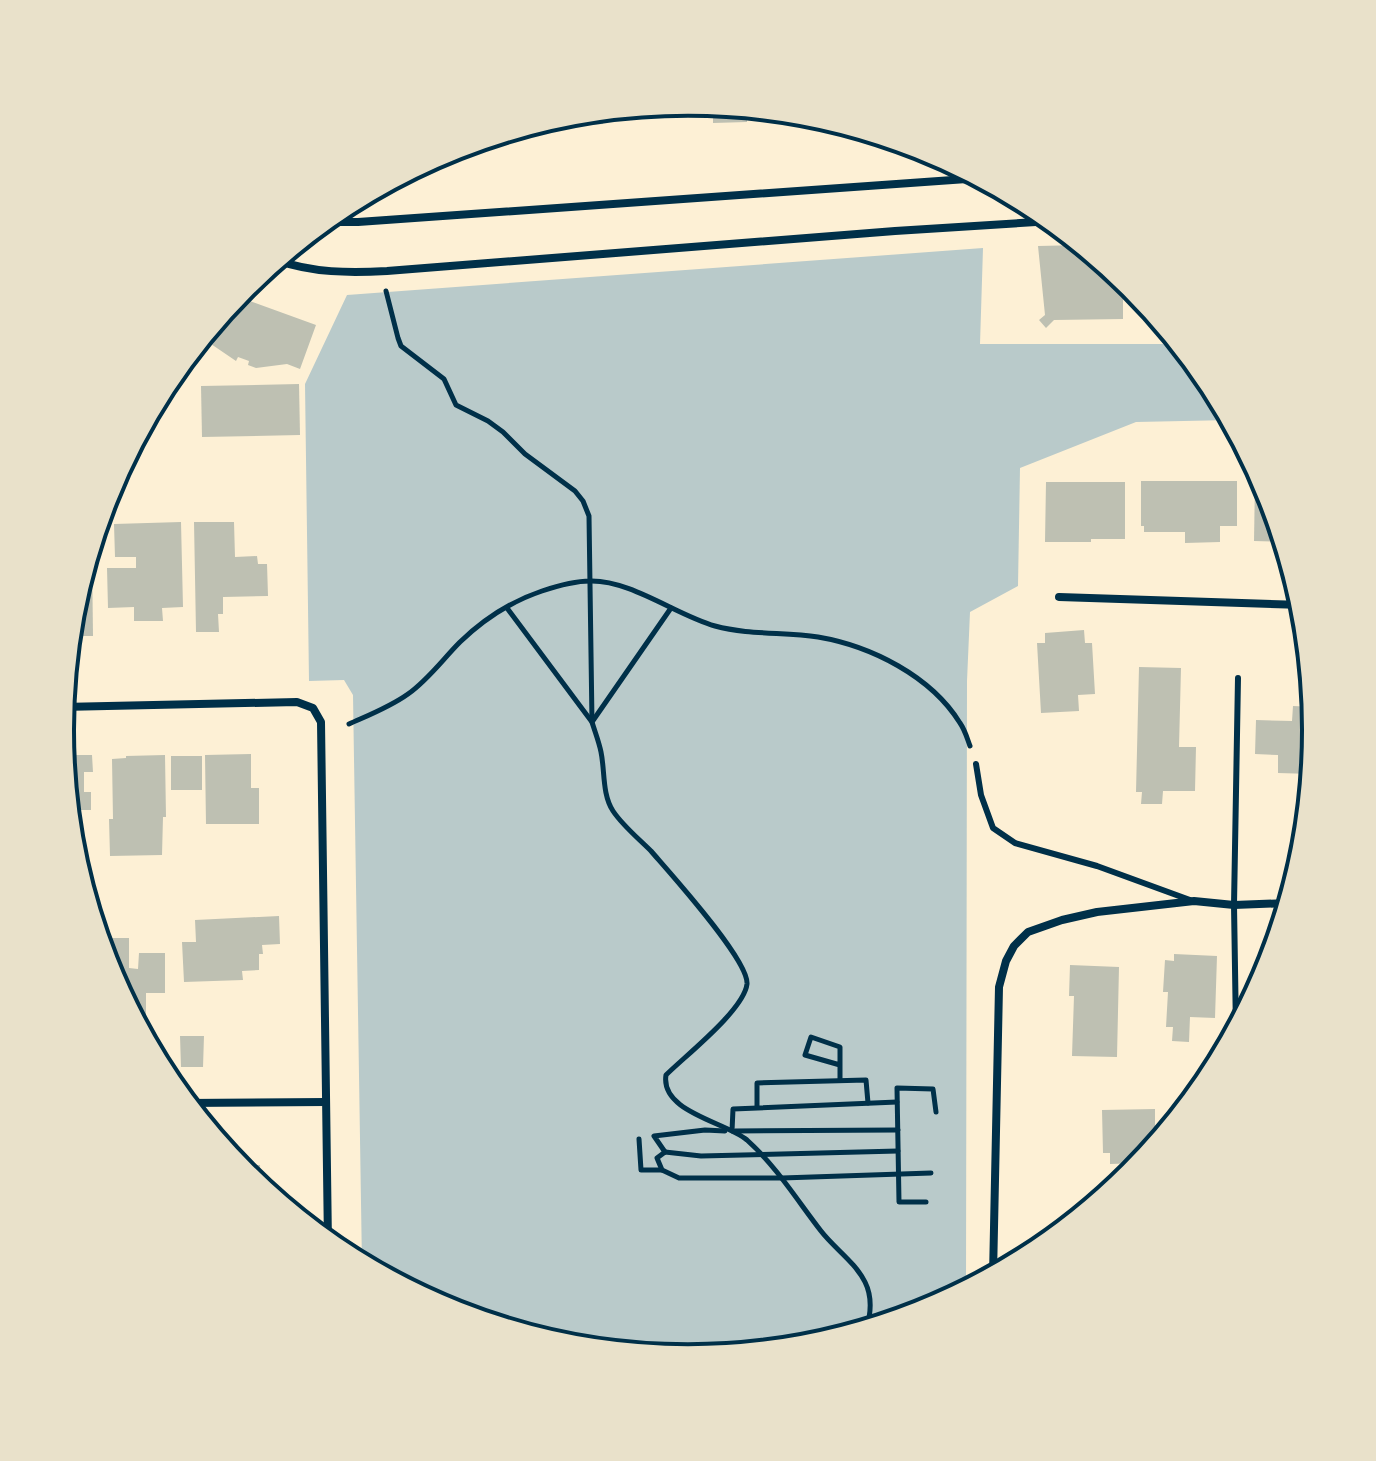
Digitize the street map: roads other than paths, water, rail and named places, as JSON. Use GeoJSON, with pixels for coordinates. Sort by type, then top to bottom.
{"type":"FeatureCollection","features":[{"type":"Feature","properties":{"kind":"street"},"geometry":{"type":"LineString","coordinates":[[344,222],[959,180]]}},
{"type":"Feature","properties":{"kind":"street"},"geometry":{"type":"LineString","coordinates":[[288,264],[346,273],[387,271],[1032,222]]}},
{"type":"Feature","properties":{"kind":"street"},"geometry":{"type":"LineString","coordinates":[[1059,597],[1289,605]]}},
{"type":"Feature","properties":{"kind":"street"},"geometry":{"type":"LineString","coordinates":[[75,707],[297,702],[313,708],[321,722],[328,1228]]}},
{"type":"Feature","properties":{"kind":"street"},"geometry":{"type":"LineString","coordinates":[[993,1263],[999,987],[1014,946],[1028,932],[1097,912],[1194,901],[1234,905],[1277,903]]}},
{"type":"Feature","properties":{"kind":"street"},"geometry":{"type":"LineString","coordinates":[[200,1103],[326,1102]]}},
{"type":"Feature","properties":{"kind":"lane"},"geometry":{"type":"LineString","coordinates":[[1236,1008],[1238,678]]}},
{"type":"Feature","properties":{"kind":"lane"},"geometry":{"type":"LineString","coordinates":[[976,764],[981,795],[993,828],[1015,843],[1097,866],[1194,901]]}}]}
